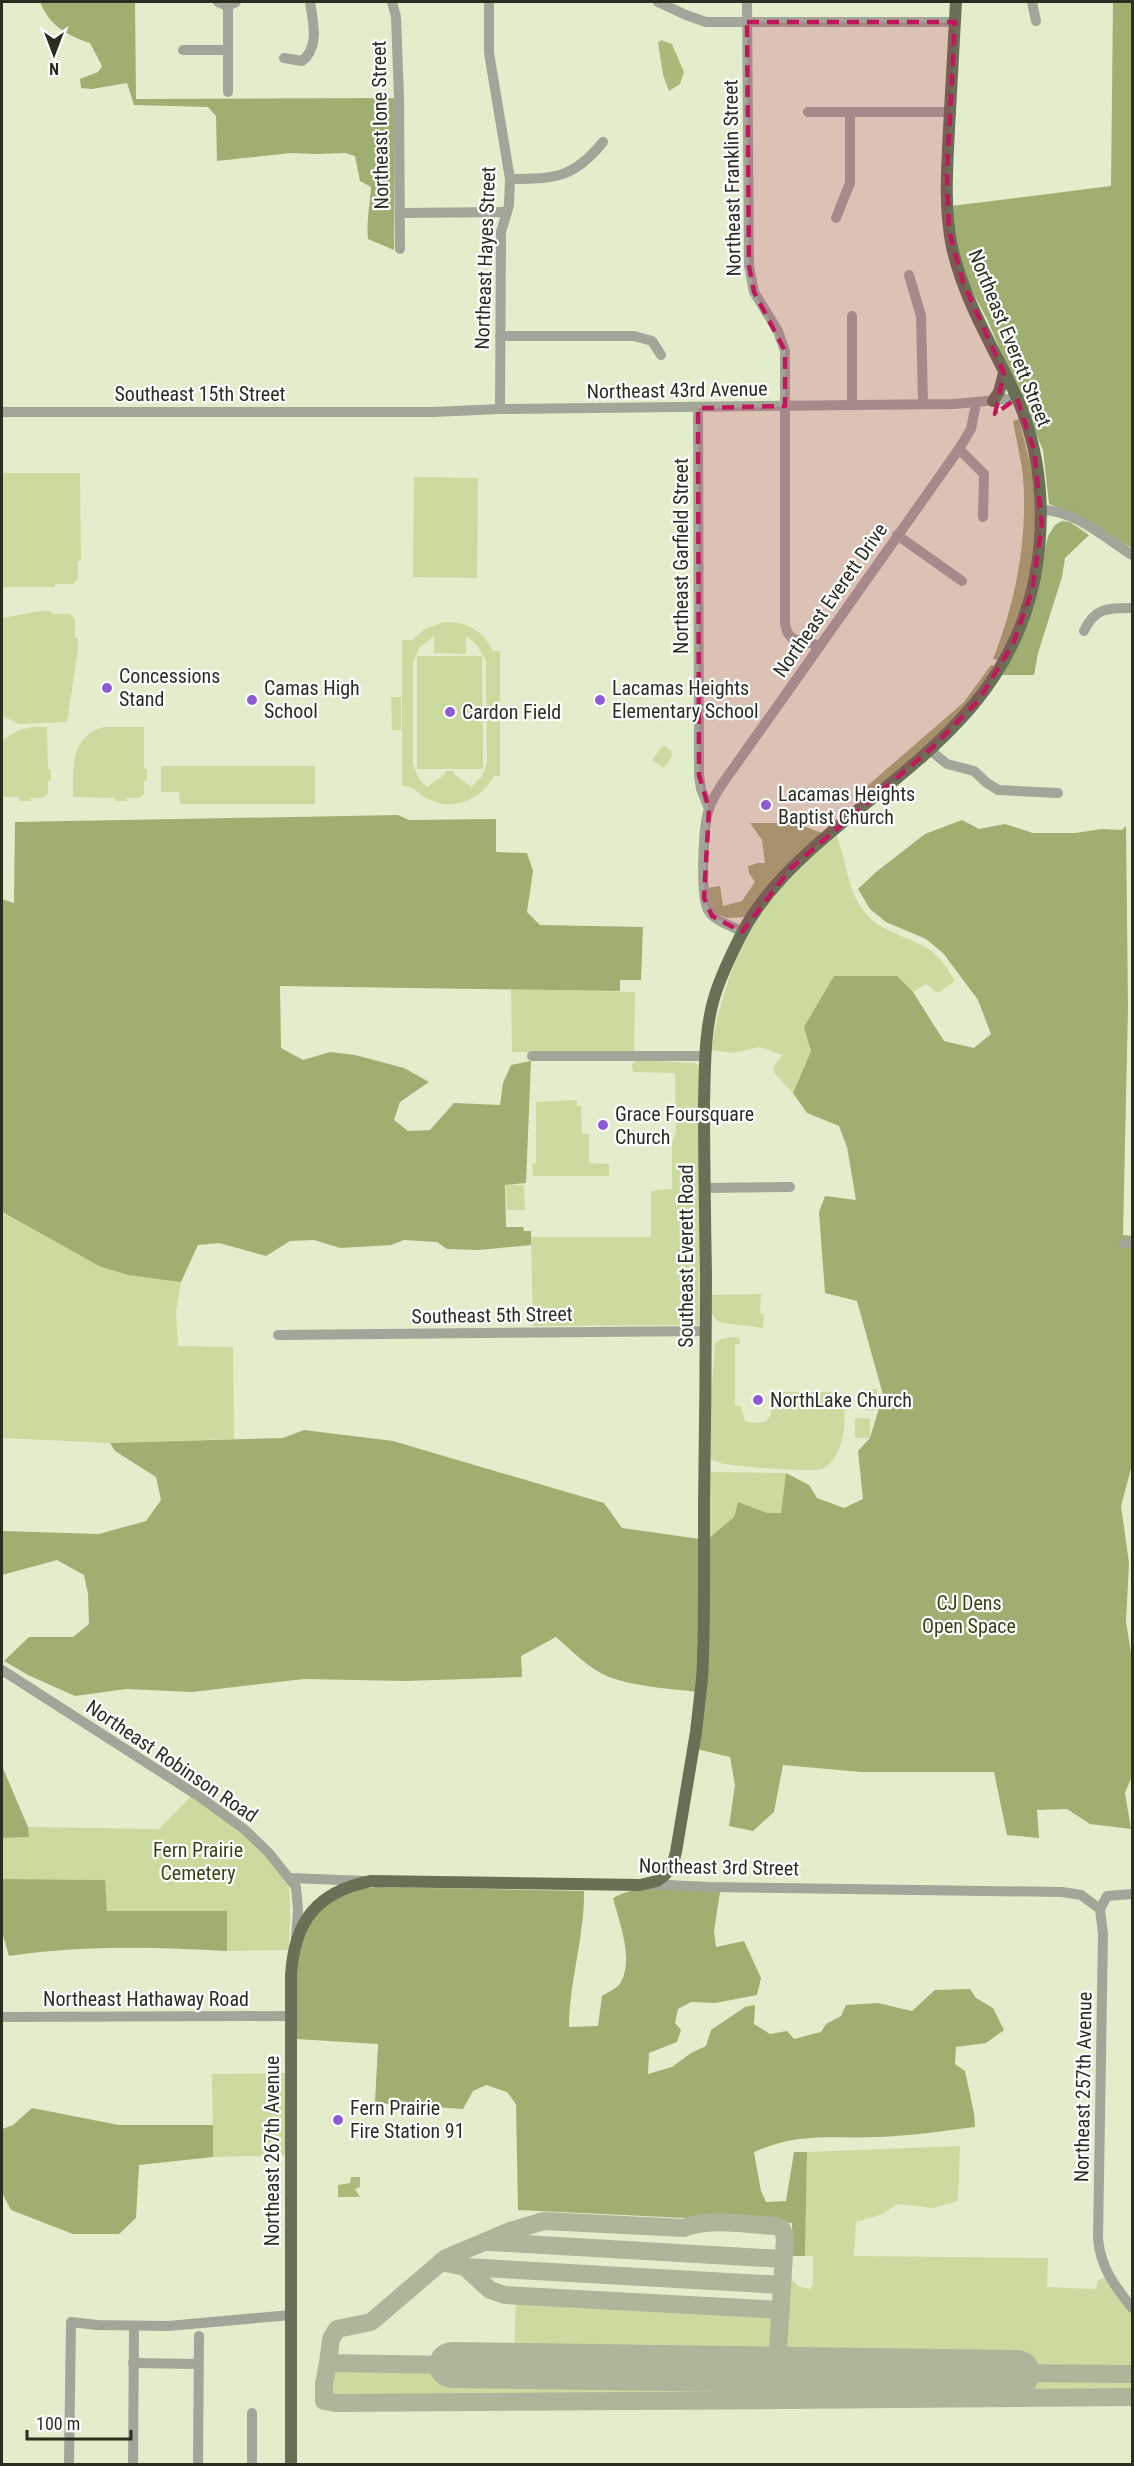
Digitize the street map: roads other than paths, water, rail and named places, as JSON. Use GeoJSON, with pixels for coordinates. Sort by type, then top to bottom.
{"type":"FeatureCollection","features":[{"type":"Feature","properties":{"kind":"main road","name":"Northeast Everett Street"},"geometry":{"type":"LineString","coordinates":[[837,828],[930,750],[954,728],[982,696],[1013,644],[1032,591],[1042,526],[1034,450],[1017,398],[980,326],[952,248],[946,196],[956,2]]}},
{"type":"Feature","properties":{"kind":"main road"},"geometry":{"type":"LineString","coordinates":[[993,401],[999,392],[1004,373]]}},
{"type":"Feature","properties":{"kind":"main road","name":"Southeast Everett Road"},"geometry":{"type":"LineString","coordinates":[[649,1884],[657,1881],[668,1871],[676,1852],[697,1722],[703,1656],[706,1056],[709,1027],[717,987],[742,932],[779,882],[837,828]]}},
{"type":"Feature","properties":{"kind":"main road","name":"Northeast 3rd Street"},"geometry":{"type":"LineString","coordinates":[[371,1881],[626,1886],[649,1884]]}},
{"type":"Feature","properties":{"kind":"main road","name":"Northeast 267th Avenue"},"geometry":{"type":"LineString","coordinates":[[291,2464],[292,1959],[296,1939],[307,1918],[322,1901],[346,1887],[371,1881]]}},
{"type":"Feature","properties":{"kind":"street"},"geometry":{"type":"LineString","coordinates":[[285,58],[302,61],[309,56],[314,36],[310,2]]}},
{"type":"Feature","properties":{"kind":"street","name":"Northeast Ione Street"},"geometry":{"type":"LineString","coordinates":[[392,2],[396,17],[399,98],[400,249]]}},
{"type":"Feature","properties":{"kind":"street","name":"Northeast Hayes Street"},"geometry":{"type":"LineString","coordinates":[[489,2],[489,53],[510,179],[507,213],[501,232],[500,410]]}},
{"type":"Feature","properties":{"kind":"street"},"geometry":{"type":"LineString","coordinates":[[658,2],[696,20],[955,22]]}},
{"type":"Feature","properties":{"kind":"street","name":"Northeast Franklin Street"},"geometry":{"type":"LineString","coordinates":[[747,2],[749,266],[754,292],[778,331],[785,351],[786,631],[796,640],[820,646]]}},
{"type":"Feature","properties":{"kind":"street"},"geometry":{"type":"LineString","coordinates":[[1032,2],[1036,21]]}},
{"type":"Feature","properties":{"kind":"street"},"geometry":{"type":"LineString","coordinates":[[227,3],[228,92]]}},
{"type":"Feature","properties":{"kind":"street"},"geometry":{"type":"LineString","coordinates":[[183,50],[228,50]]}},
{"type":"Feature","properties":{"kind":"street"},"geometry":{"type":"LineString","coordinates":[[808,112],[950,112]]}},
{"type":"Feature","properties":{"kind":"street"},"geometry":{"type":"LineString","coordinates":[[836,218],[850,183],[850,112]]}},
{"type":"Feature","properties":{"kind":"street"},"geometry":{"type":"LineString","coordinates":[[510,179],[545,178],[572,171],[588,160],[603,142]]}},
{"type":"Feature","properties":{"kind":"street"},"geometry":{"type":"LineString","coordinates":[[400,213],[507,213]]}},
{"type":"Feature","properties":{"kind":"street"},"geometry":{"type":"LineString","coordinates":[[909,275],[921,316],[923,404]]}},
{"type":"Feature","properties":{"kind":"street"},"geometry":{"type":"LineString","coordinates":[[852,316],[852,404]]}},
{"type":"Feature","properties":{"kind":"street"},"geometry":{"type":"LineString","coordinates":[[500,336],[634,336],[652,341],[661,355]]}},
{"type":"Feature","properties":{"kind":"street","name":"Northeast 43rd Avenue"},"geometry":{"type":"LineString","coordinates":[[956,404],[975,409],[1009,404],[1017,398]]}},
{"type":"Feature","properties":{"kind":"street","name":"Northeast 43rd Avenue"},"geometry":{"type":"LineString","coordinates":[[399,412],[956,404],[1017,398]]}},
{"type":"Feature","properties":{"kind":"street","name":"Northeast Garfield Street"},"geometry":{"type":"LineString","coordinates":[[698,408],[699,775],[701,789],[709,809]]}},
{"type":"Feature","properties":{"kind":"street","name":"Northeast Everett Drive"},"geometry":{"type":"LineString","coordinates":[[742,932],[712,916],[706,908],[704,847],[709,809],[736,764],[959,449],[971,429],[975,409]]}},
{"type":"Feature","properties":{"kind":"street","name":"Southeast 15th Street"},"geometry":{"type":"LineString","coordinates":[[2,411],[399,412]]}},
{"type":"Feature","properties":{"kind":"street"},"geometry":{"type":"LineString","coordinates":[[959,449],[984,474],[983,517]]}},
{"type":"Feature","properties":{"kind":"street"},"geometry":{"type":"LineString","coordinates":[[1041,510],[1053,510],[1073,518],[1132,555]]}},
{"type":"Feature","properties":{"kind":"street"},"geometry":{"type":"LineString","coordinates":[[897,535],[962,581]]}},
{"type":"Feature","properties":{"kind":"street"},"geometry":{"type":"LineString","coordinates":[[1084,631],[1089,621],[1100,612],[1113,608],[1132,608]]}},
{"type":"Feature","properties":{"kind":"street"},"geometry":{"type":"LineString","coordinates":[[930,750],[947,764],[974,771],[998,790],[1058,793]]}},
{"type":"Feature","properties":{"kind":"street"},"geometry":{"type":"LineString","coordinates":[[532,1056],[706,1056]]}},
{"type":"Feature","properties":{"kind":"street"},"geometry":{"type":"LineString","coordinates":[[705,1188],[790,1187]]}},
{"type":"Feature","properties":{"kind":"street","name":"Southeast 5th Street"},"geometry":{"type":"LineString","coordinates":[[278,1335],[706,1331]]}},
{"type":"Feature","properties":{"kind":"street","name":"Northeast Robinson Road"},"geometry":{"type":"LineString","coordinates":[[2,1670],[231,1818],[269,1853],[290,1878],[297,1896],[296,1939]]}},
{"type":"Feature","properties":{"kind":"street","name":"Northeast 3rd Street"},"geometry":{"type":"LineString","coordinates":[[290,1878],[371,1881]]}},
{"type":"Feature","properties":{"kind":"street","name":"Northeast 3rd Street"},"geometry":{"type":"LineString","coordinates":[[649,1884],[708,1887],[1062,1892],[1080,1895],[1100,1909]]}},
{"type":"Feature","properties":{"kind":"street"},"geometry":{"type":"LineString","coordinates":[[1100,1909],[1107,1896],[1132,1894]]}},
{"type":"Feature","properties":{"kind":"street","name":"Northeast 257th Avenue"},"geometry":{"type":"LineString","coordinates":[[1100,1909],[1103,1934],[1098,2239],[1103,2266],[1111,2281],[1132,2308]]}},
{"type":"Feature","properties":{"kind":"street","name":"Northeast Hathaway Road"},"geometry":{"type":"LineString","coordinates":[[2,2017],[291,2016]]}},
{"type":"Feature","properties":{"kind":"street"},"geometry":{"type":"LineString","coordinates":[[69,2464],[71,2322],[97,2325],[168,2325],[291,2315]]}},
{"type":"Feature","properties":{"kind":"street"},"geometry":{"type":"LineString","coordinates":[[133,2464],[134,2332]]}},
{"type":"Feature","properties":{"kind":"street"},"geometry":{"type":"LineString","coordinates":[[198,2464],[199,2336]]}},
{"type":"Feature","properties":{"kind":"street"},"geometry":{"type":"LineString","coordinates":[[133,2364],[198,2364]]}},
{"type":"Feature","properties":{"kind":"street"},"geometry":{"type":"LineString","coordinates":[[252,2413],[252,2464]]}},
{"type":"Feature","properties":{"kind":"place","name":"Concessions Stand"},"geometry":{"type":"Point","coordinates":[107,688]}},
{"type":"Feature","properties":{"kind":"place","name":"Camas High School"},"geometry":{"type":"Point","coordinates":[252,700]}},
{"type":"Feature","properties":{"kind":"place","name":"Lacamas Heights Elementary School"},"geometry":{"type":"Point","coordinates":[600,700]}},
{"type":"Feature","properties":{"kind":"place","name":"Cardon Field"},"geometry":{"type":"Point","coordinates":[450,712]}},
{"type":"Feature","properties":{"kind":"place","name":"Lacamas Heights Baptist Church"},"geometry":{"type":"Point","coordinates":[766,805]}},
{"type":"Feature","properties":{"kind":"place","name":"Grace Foursquare Church"},"geometry":{"type":"Point","coordinates":[603,1125]}},
{"type":"Feature","properties":{"kind":"place","name":"NorthLake Church"},"geometry":{"type":"Point","coordinates":[758,1400]}},
{"type":"Feature","properties":{"kind":"place","name":"Fern Prairie Fire Station 91"},"geometry":{"type":"Point","coordinates":[338,2120]}},
{"type":"Feature","properties":{"kind":"park label","name":"CJ Dens Open Space"},"geometry":{"type":"Point","coordinates":[969,1614]}},
{"type":"Feature","properties":{"kind":"park label","name":"Fern Prairie Cemetery"},"geometry":{"type":"Point","coordinates":[198,1862]}}]}
